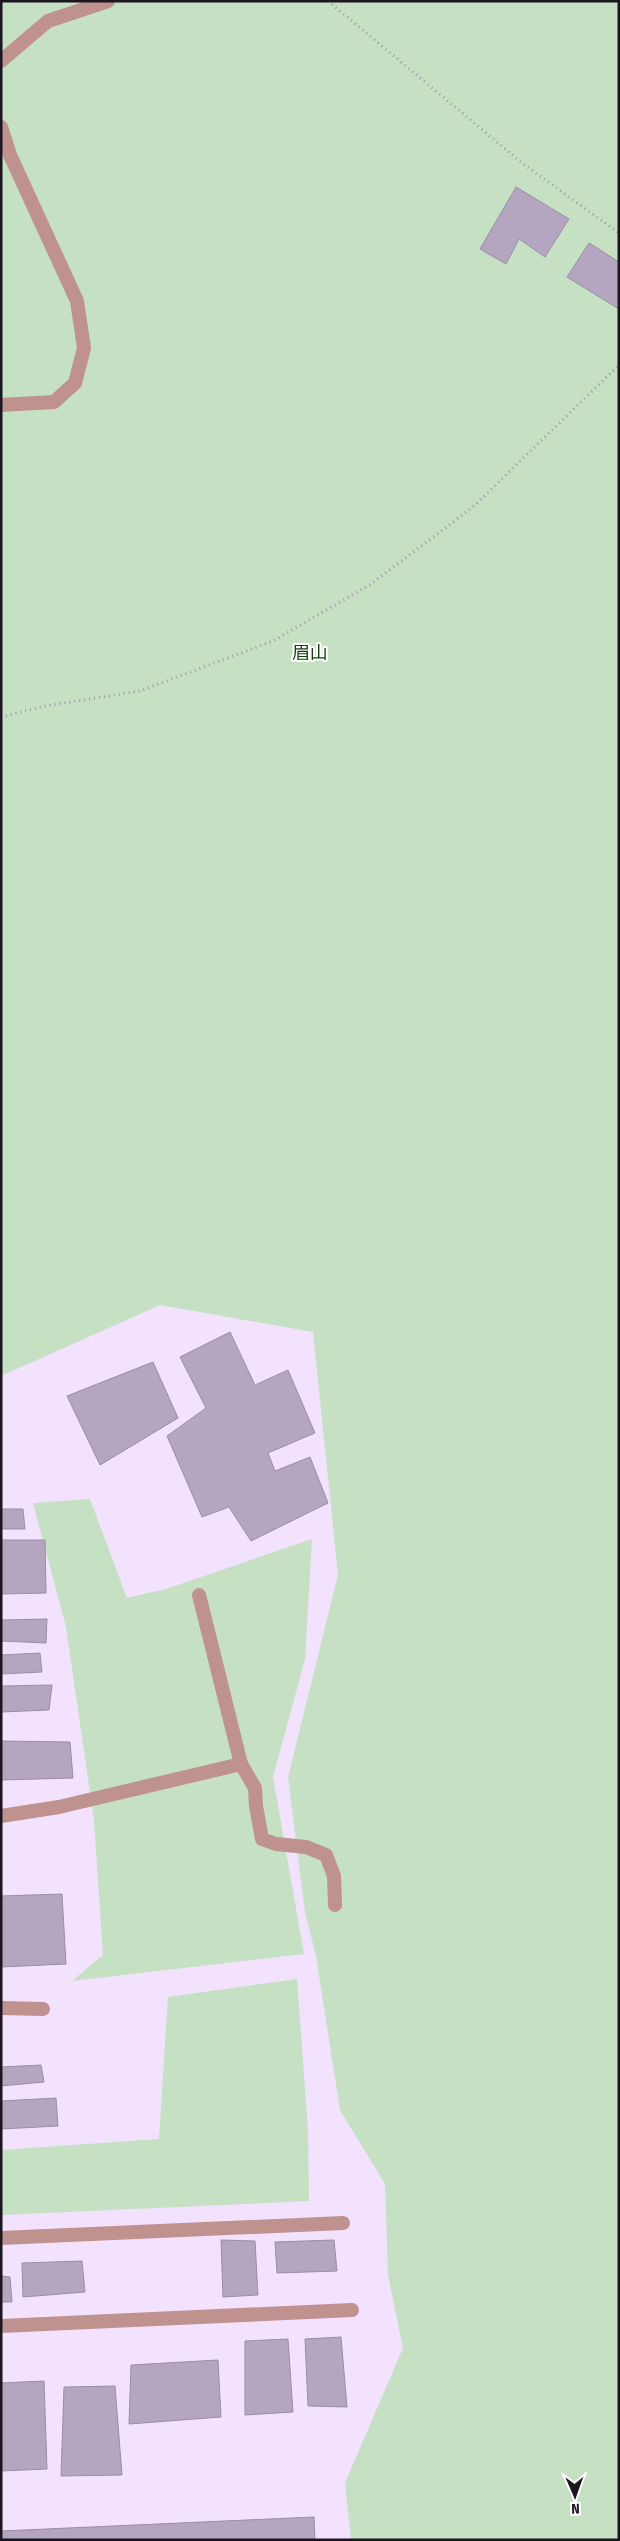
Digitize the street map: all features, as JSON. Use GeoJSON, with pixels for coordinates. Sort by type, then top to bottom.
{"type":"FeatureCollection","features":[{"type":"Feature","properties":{"kind":"street"},"geometry":{"type":"LineString","coordinates":[[1,61],[48,21],[108,1]]}},
{"type":"Feature","properties":{"kind":"street"},"geometry":{"type":"LineString","coordinates":[[1,127],[10,155],[78,301],[84,348],[75,383],[54,402],[1,405]]}},
{"type":"Feature","properties":{"kind":"street"},"geometry":{"type":"LineString","coordinates":[[199,1595],[241,1764],[255,1788],[262,1839],[276,1844],[306,1847],[326,1855],[334,1876],[334,1905]]}},
{"type":"Feature","properties":{"kind":"street"},"geometry":{"type":"LineString","coordinates":[[1,1816],[59,1807],[241,1764]]}},
{"type":"Feature","properties":{"kind":"street"},"geometry":{"type":"LineString","coordinates":[[1,2008],[43,2009]]}},
{"type":"Feature","properties":{"kind":"street"},"geometry":{"type":"LineString","coordinates":[[1,2238],[343,2223]]}},
{"type":"Feature","properties":{"kind":"street"},"geometry":{"type":"LineString","coordinates":[[1,2326],[352,2310]]}},
{"type":"Feature","properties":{"kind":"path"},"geometry":{"type":"LineString","coordinates":[[328,1],[522,163],[619,233]]}},
{"type":"Feature","properties":{"kind":"path"},"geometry":{"type":"LineString","coordinates":[[1,717],[45,706],[140,692],[273,641],[371,584],[473,507],[619,365]]}},
{"type":"Feature","properties":{"kind":"green space","name":"眉山"},"geometry":{"type":"Polygon","coordinates":[[[1,1],[619,1],[619,2540],[351,2540],[345,2483],[403,2348],[388,2275],[385,2184],[340,2110],[316,1956],[305,1912],[288,1777],[338,1575],[313,1332],[160,1305],[1,1376],[1,1]]]}},
{"type":"Feature","properties":{"kind":"green space"},"geometry":{"type":"Polygon","coordinates":[[[90,1499],[127,1598],[166,1589],[312,1539],[305,1659],[273,1777],[304,1954],[72,1981],[103,1955],[94,1820],[66,1627],[33,1503],[90,1499]]]}},
{"type":"Feature","properties":{"kind":"green space"},"geometry":{"type":"Polygon","coordinates":[[[297,1979],[308,2130],[309,2201],[1,2215],[1,2150],[159,2139],[168,1997],[297,1979]]]}},
{"type":"Feature","properties":{"kind":"building"},"geometry":{"type":"Polygon","coordinates":[[[516,187],[569,219],[545,257],[519,239],[506,264],[480,249],[516,187]]]}},
{"type":"Feature","properties":{"kind":"building"},"geometry":{"type":"Polygon","coordinates":[[[589,243],[619,262],[619,309],[567,277],[589,243]]]}},
{"type":"Feature","properties":{"kind":"building"},"geometry":{"type":"Polygon","coordinates":[[[230,1332],[255,1385],[288,1370],[315,1433],[268,1453],[275,1471],[310,1457],[328,1503],[251,1541],[229,1507],[202,1517],[167,1436],[206,1408],[180,1357],[230,1332]]]}},
{"type":"Feature","properties":{"kind":"building"},"geometry":{"type":"Polygon","coordinates":[[[153,1362],[178,1418],[100,1465],[67,1396],[153,1362]]]}},
{"type":"Feature","properties":{"kind":"building"},"geometry":{"type":"Polygon","coordinates":[[[1,1509],[23,1509],[25,1529],[1,1529],[1,1509]]]}},
{"type":"Feature","properties":{"kind":"building"},"geometry":{"type":"Polygon","coordinates":[[[1,1540],[45,1540],[46,1593],[1,1594],[1,1540]]]}},
{"type":"Feature","properties":{"kind":"building"},"geometry":{"type":"Polygon","coordinates":[[[47,1619],[46,1643],[1,1641],[1,1620],[47,1619]]]}},
{"type":"Feature","properties":{"kind":"building"},"geometry":{"type":"Polygon","coordinates":[[[40,1653],[42,1672],[1,1674],[1,1655],[40,1653]]]}},
{"type":"Feature","properties":{"kind":"building"},"geometry":{"type":"Polygon","coordinates":[[[52,1685],[49,1710],[1,1712],[1,1686],[52,1685]]]}},
{"type":"Feature","properties":{"kind":"building"},"geometry":{"type":"Polygon","coordinates":[[[1,1741],[70,1742],[73,1778],[1,1780],[1,1741]]]}},
{"type":"Feature","properties":{"kind":"building"},"geometry":{"type":"Polygon","coordinates":[[[62,1894],[66,1964],[1,1967],[1,1896],[62,1894]]]}},
{"type":"Feature","properties":{"kind":"building"},"geometry":{"type":"Polygon","coordinates":[[[41,2065],[44,2082],[1,2086],[1,2067],[41,2065]]]}},
{"type":"Feature","properties":{"kind":"building"},"geometry":{"type":"Polygon","coordinates":[[[56,2098],[58,2126],[1,2129],[1,2101],[56,2098]]]}},
{"type":"Feature","properties":{"kind":"building"},"geometry":{"type":"Polygon","coordinates":[[[221,2240],[255,2241],[258,2295],[223,2297],[221,2240]]]}},
{"type":"Feature","properties":{"kind":"building"},"geometry":{"type":"Polygon","coordinates":[[[334,2240],[337,2271],[277,2273],[275,2242],[334,2240]]]}},
{"type":"Feature","properties":{"kind":"building"},"geometry":{"type":"Polygon","coordinates":[[[82,2261],[85,2292],[23,2297],[22,2263],[82,2261]]]}},
{"type":"Feature","properties":{"kind":"building"},"geometry":{"type":"Polygon","coordinates":[[[1,2276],[10,2277],[12,2302],[1,2302],[1,2276]]]}},
{"type":"Feature","properties":{"kind":"building"},"geometry":{"type":"Polygon","coordinates":[[[341,2337],[347,2407],[308,2406],[305,2339],[341,2337]]]}},
{"type":"Feature","properties":{"kind":"building"},"geometry":{"type":"Polygon","coordinates":[[[288,2339],[293,2412],[245,2415],[245,2341],[288,2339]]]}},
{"type":"Feature","properties":{"kind":"building"},"geometry":{"type":"Polygon","coordinates":[[[218,2360],[221,2417],[129,2424],[131,2365],[218,2360]]]}},
{"type":"Feature","properties":{"kind":"building"},"geometry":{"type":"Polygon","coordinates":[[[44,2381],[47,2469],[1,2471],[1,2383],[44,2381]]]}},
{"type":"Feature","properties":{"kind":"building"},"geometry":{"type":"Polygon","coordinates":[[[115,2386],[122,2475],[61,2476],[64,2387],[115,2386]]]}},
{"type":"Feature","properties":{"kind":"building"},"geometry":{"type":"Polygon","coordinates":[[[314,2517],[315,2540],[1,2540],[1,2531],[314,2517]]]}}]}
